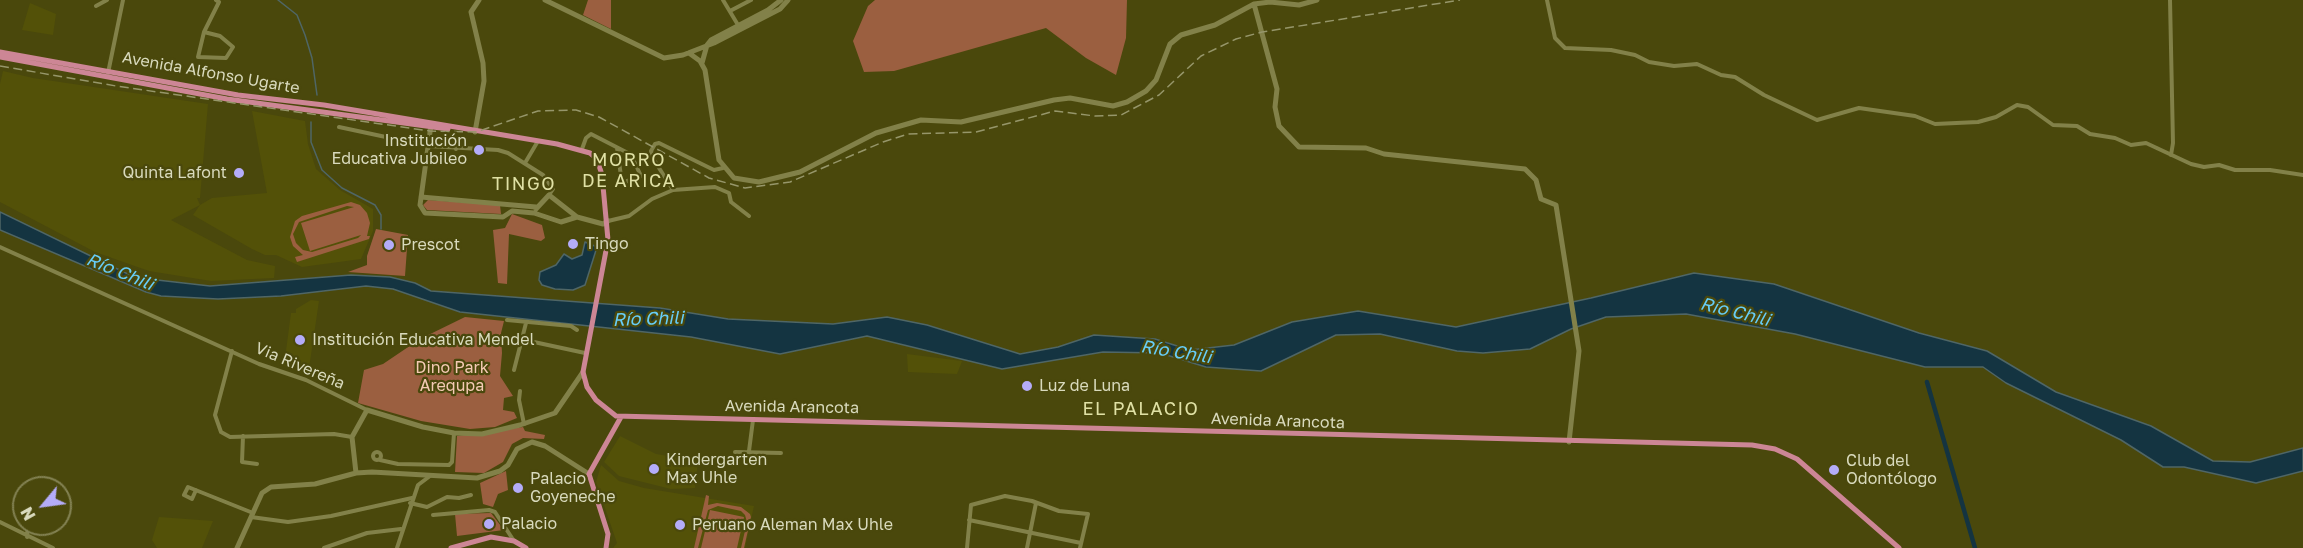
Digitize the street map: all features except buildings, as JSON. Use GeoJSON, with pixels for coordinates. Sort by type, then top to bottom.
{"type":"FeatureCollection","features":[{"type":"Feature","properties":{"kind":"main road"},"geometry":{"type":"LineString","coordinates":[[475,132],[484,81],[483,63],[471,12],[479,0]]}},
{"type":"Feature","properties":{"kind":"main road"},"geometry":{"type":"LineString","coordinates":[[545,0],[664,58],[707,45],[780,9],[788,0]]}},
{"type":"Feature","properties":{"kind":"main road"},"geometry":{"type":"LineString","coordinates":[[781,0],[768,10],[711,39],[702,63],[717,152],[723,168],[741,181],[778,179],[800,172],[876,133],[921,120],[962,122],[1071,98],[1113,106],[1146,91],[1156,80],[1170,44],[1181,35],[1215,25],[1254,4],[1270,2],[1299,5],[1317,0]]}},
{"type":"Feature","properties":{"kind":"main road"},"geometry":{"type":"LineString","coordinates":[[1254,4],[1277,89],[1275,107],[1279,126],[1292,142],[1306,149],[1366,148],[1384,154],[1525,169],[1536,180],[1541,199],[1554,202],[1558,209],[1572,298],[1579,362],[1569,442]]}},
{"type":"Feature","properties":{"kind":"main road","name":"Avenida Alfonso Ugarte"},"geometry":{"type":"LineString","coordinates":[[0,52],[227,99],[313,107],[582,149]]}},
{"type":"Feature","properties":{"kind":"main road"},"geometry":{"type":"LineString","coordinates":[[689,52],[702,63]]}},
{"type":"Feature","properties":{"kind":"main road","name":"Avenida Alfonso Ugarte"},"geometry":{"type":"LineString","coordinates":[[0,57],[108,73]]}},
{"type":"Feature","properties":{"kind":"main road"},"geometry":{"type":"LineString","coordinates":[[430,126],[420,205],[424,213],[503,217],[510,213],[535,210],[549,195],[577,217],[603,224],[608,221]]}},
{"type":"Feature","properties":{"kind":"main road"},"geometry":{"type":"LineString","coordinates":[[582,149],[597,159],[608,221],[608,240],[585,353],[584,372],[587,387],[596,400],[610,414],[621,417],[589,474]]}},
{"type":"Feature","properties":{"kind":"main road"},"geometry":{"type":"LineString","coordinates":[[421,197],[509,204],[535,210],[561,222],[577,217]]}},
{"type":"Feature","properties":{"kind":"main road"},"geometry":{"type":"LineString","coordinates":[[509,204],[510,213]]}},
{"type":"Feature","properties":{"kind":"main road","name":"Via Rivereña"},"geometry":{"type":"LineString","coordinates":[[367,410],[454,433],[482,434],[524,424],[555,413],[584,372]]}},
{"type":"Feature","properties":{"kind":"main road"},"geometry":{"type":"LineString","coordinates":[[356,473],[352,437],[367,410]]}},
{"type":"Feature","properties":{"kind":"main road","name":"Avenida Arancota"},"geometry":{"type":"LineString","coordinates":[[621,417],[1752,445],[1775,449],[1797,459],[1899,548]]}},
{"type":"Feature","properties":{"kind":"main road"},"geometry":{"type":"LineString","coordinates":[[237,548],[265,489],[315,484],[356,473],[477,478],[488,476],[508,465],[522,445],[532,442],[545,446],[589,474],[608,534],[606,548]]}},
{"type":"Feature","properties":{"kind":"main road"},"geometry":{"type":"LineString","coordinates":[[451,548],[491,537],[514,541],[526,548]]}},
{"type":"Feature","properties":{"kind":"street"},"geometry":{"type":"LineString","coordinates":[[96,6],[107,0]]}},
{"type":"Feature","properties":{"kind":"street"},"geometry":{"type":"LineString","coordinates":[[108,73],[123,0]]}},
{"type":"Feature","properties":{"kind":"street"},"geometry":{"type":"LineString","coordinates":[[204,32],[220,36],[233,47],[226,58],[198,57],[204,32],[219,2],[216,0]]}},
{"type":"Feature","properties":{"kind":"street"},"geometry":{"type":"LineString","coordinates":[[723,0],[738,25]]}},
{"type":"Feature","properties":{"kind":"street"},"geometry":{"type":"LineString","coordinates":[[730,11],[751,0]]}},
{"type":"Feature","properties":{"kind":"street"},"geometry":{"type":"LineString","coordinates":[[1547,0],[1555,38],[1565,48],[1611,50],[1635,55],[1649,62],[1674,66],[1697,64],[1721,75],[1735,77],[1764,95],[1817,120],[1859,108],[1915,116],[1935,124],[1978,122],[1996,117],[2017,105],[2028,107],[2053,125],[2077,126],[2090,134],[2115,138],[2131,145],[2146,143],[2204,167],[2219,165],[2235,170],[2270,170],[2303,175]]}},
{"type":"Feature","properties":{"kind":"street"},"geometry":{"type":"LineString","coordinates":[[2170,0],[2173,143],[2171,155]]}},
{"type":"Feature","properties":{"kind":"street"},"geometry":{"type":"LineString","coordinates":[[339,127],[428,146],[455,149],[485,147],[498,150],[525,163],[549,182],[553,189],[549,195]]}},
{"type":"Feature","properties":{"kind":"street"},"geometry":{"type":"LineString","coordinates":[[582,149],[586,138],[591,134],[632,156],[641,176],[622,183],[617,148]]}},
{"type":"Feature","properties":{"kind":"street"},"geometry":{"type":"LineString","coordinates":[[455,149],[457,140]]}},
{"type":"Feature","properties":{"kind":"street"},"geometry":{"type":"LineString","coordinates":[[525,163],[538,141]]}},
{"type":"Feature","properties":{"kind":"street"},"geometry":{"type":"LineString","coordinates":[[674,190],[654,160],[651,151],[655,144],[659,143],[714,170],[723,168]]}},
{"type":"Feature","properties":{"kind":"street"},"geometry":{"type":"LineString","coordinates":[[608,221],[629,216],[652,199],[674,190],[715,187],[729,194],[731,202],[749,216]]}},
{"type":"Feature","properties":{"kind":"street","name":"Via Rivereña"},"geometry":{"type":"LineString","coordinates":[[0,247],[259,364],[306,380],[367,410]]}},
{"type":"Feature","properties":{"kind":"street"},"geometry":{"type":"LineString","coordinates":[[507,320],[571,326],[577,330]]}},
{"type":"Feature","properties":{"kind":"street"},"geometry":{"type":"LineString","coordinates":[[514,370],[520,339],[526,323]]}},
{"type":"Feature","properties":{"kind":"street"},"geometry":{"type":"LineString","coordinates":[[520,339],[585,353]]}},
{"type":"Feature","properties":{"kind":"street"},"geometry":{"type":"LineString","coordinates":[[232,351],[215,415],[221,432],[230,437],[334,434],[352,437]]}},
{"type":"Feature","properties":{"kind":"street"},"geometry":{"type":"LineString","coordinates":[[520,391],[519,400],[524,424]]}},
{"type":"Feature","properties":{"kind":"street"},"geometry":{"type":"LineString","coordinates":[[749,451],[753,420]]}},
{"type":"Feature","properties":{"kind":"street"},"geometry":{"type":"LineString","coordinates":[[380,459],[386,463],[449,465],[452,462],[454,433]]}},
{"type":"Feature","properties":{"kind":"street"},"geometry":{"type":"LineString","coordinates":[[243,436],[242,462],[257,464]]}},
{"type":"Feature","properties":{"kind":"street"},"geometry":{"type":"LineString","coordinates":[[735,452],[742,454],[749,451],[782,453]]}},
{"type":"Feature","properties":{"kind":"street"},"geometry":{"type":"LineString","coordinates":[[397,548],[401,529],[417,485],[430,476]]}},
{"type":"Feature","properties":{"kind":"street"},"geometry":{"type":"LineString","coordinates":[[196,490],[252,515],[288,522],[331,516],[412,498]]}},
{"type":"Feature","properties":{"kind":"street"},"geometry":{"type":"LineString","coordinates":[[410,503],[427,507],[447,497],[459,498],[471,495]]}},
{"type":"Feature","properties":{"kind":"street"},"geometry":{"type":"LineString","coordinates":[[967,548],[969,520],[971,505],[1005,496],[1059,511],[1088,514],[1080,546],[1030,531],[969,520]]}},
{"type":"Feature","properties":{"kind":"street"},"geometry":{"type":"LineString","coordinates":[[1027,548],[1036,503]]}},
{"type":"Feature","properties":{"kind":"street"},"geometry":{"type":"LineString","coordinates":[[433,515],[489,510],[495,512],[514,541]]}},
{"type":"Feature","properties":{"kind":"street"},"geometry":{"type":"LineString","coordinates":[[0,522],[53,548]]}},
{"type":"Feature","properties":{"kind":"street"},"geometry":{"type":"LineString","coordinates":[[324,548],[367,533],[401,529]]}},
{"type":"Feature","properties":{"kind":"shaded area"},"geometry":{"type":"Polygon","coordinates":[[[30,3],[56,14],[53,35],[22,30],[30,3]]]}},
{"type":"Feature","properties":{"kind":"shaded area"},"geometry":{"type":"Polygon","coordinates":[[[3,71],[33,78],[208,104],[200,198],[197,198],[200,205],[171,220],[247,260],[275,266],[274,278],[211,281],[149,271],[95,252],[0,202],[0,84],[3,71]]]}},
{"type":"Feature","properties":{"kind":"shaded area"},"geometry":{"type":"Polygon","coordinates":[[[252,111],[305,121],[308,144],[316,169],[340,190],[373,209],[373,231],[361,259],[302,267],[276,255],[265,255],[252,249],[193,215],[200,205],[212,198],[267,193],[252,111]]]}},
{"type":"Feature","properties":{"kind":"shaded area","name":"Institución Educativa Mendel"},"geometry":{"type":"Polygon","coordinates":[[[311,300],[319,301],[308,375],[284,366],[291,313],[296,313],[296,309],[311,300]]]}},
{"type":"Feature","properties":{"kind":"shaded area"},"geometry":{"type":"Polygon","coordinates":[[[907,354],[962,361],[957,374],[908,372],[907,354]]]}},
{"type":"Feature","properties":{"kind":"shaded area","name":"Kindergarten Max Uhle"},"geometry":{"type":"Polygon","coordinates":[[[620,436],[656,454],[698,461],[695,488],[671,489],[619,476],[604,462],[620,436]]]}},
{"type":"Feature","properties":{"kind":"shaded area","name":"Peruano Aleman Max Uhle"},"geometry":{"type":"Polygon","coordinates":[[[601,465],[619,481],[644,488],[754,506],[745,548],[613,548],[617,543],[596,482],[601,465]]]}},
{"type":"Feature","properties":{"kind":"shaded area"},"geometry":{"type":"Polygon","coordinates":[[[159,517],[213,521],[202,548],[157,548],[152,540],[159,517]]]}},
{"type":"Feature","properties":{"kind":"green space"},"geometry":{"type":"Polygon","coordinates":[[[588,0],[611,0],[611,29],[583,15],[588,0]]]}},
{"type":"Feature","properties":{"kind":"green space"},"geometry":{"type":"Polygon","coordinates":[[[875,0],[1127,0],[1126,38],[1116,75],[1086,58],[1046,28],[894,71],[864,72],[853,41],[868,6],[875,0]]]}},
{"type":"Feature","properties":{"kind":"green space"},"geometry":{"type":"Polygon","coordinates":[[[428,200],[500,205],[501,214],[427,210],[423,205],[428,200]]]}},
{"type":"Feature","properties":{"kind":"green space"},"geometry":{"type":"Polygon","coordinates":[[[351,202],[360,205],[367,213],[370,223],[367,236],[370,236],[369,239],[297,262],[295,257],[303,255],[293,246],[290,237],[295,221],[302,216],[351,202]],[[347,206],[299,222],[293,234],[296,243],[303,250],[312,252],[358,238],[361,235],[310,251],[301,223],[354,207],[347,206]]]}},
{"type":"Feature","properties":{"kind":"green space"},"geometry":{"type":"Polygon","coordinates":[[[512,214],[542,225],[545,238],[541,241],[509,234],[507,284],[498,283],[493,230],[505,228],[512,214]]]}},
{"type":"Feature","properties":{"kind":"green space","name":"Prescot"},"geometry":{"type":"Polygon","coordinates":[[[376,229],[408,235],[405,276],[348,272],[367,265],[367,256],[376,229]]]}},
{"type":"Feature","properties":{"kind":"green space","name":"Dino Park Arequpa"},"geometry":{"type":"Polygon","coordinates":[[[465,317],[504,321],[501,333],[500,376],[513,396],[504,398],[503,410],[514,412],[517,418],[495,427],[470,429],[421,421],[358,403],[364,370],[383,364],[420,339],[465,317]]]}},
{"type":"Feature","properties":{"kind":"green space"},"geometry":{"type":"Polygon","coordinates":[[[523,427],[525,431],[545,435],[544,439],[523,438],[512,444],[503,462],[484,473],[455,472],[457,436],[523,427]]]}},
{"type":"Feature","properties":{"kind":"green space"},"geometry":{"type":"Polygon","coordinates":[[[506,471],[508,490],[498,494],[493,507],[483,504],[480,483],[506,471]]]}},
{"type":"Feature","properties":{"kind":"green space"},"geometry":{"type":"Polygon","coordinates":[[[706,495],[709,496],[708,505],[717,503],[741,507],[750,514],[744,548],[741,548],[747,522],[745,515],[741,511],[718,506],[708,510],[698,548],[694,548],[706,495]]]}},
{"type":"Feature","properties":{"kind":"green space"},"geometry":{"type":"Polygon","coordinates":[[[710,510],[744,517],[737,548],[701,548],[710,510]]]}},
{"type":"Feature","properties":{"kind":"green space"},"geometry":{"type":"Polygon","coordinates":[[[491,513],[504,530],[457,536],[455,514],[491,513]]]}},
{"type":"Feature","properties":{"kind":"water","name":"Río Chili"},"geometry":{"type":"Polygon","coordinates":[[[0,212],[132,276],[157,280],[210,286],[351,275],[390,277],[415,283],[431,291],[660,308],[728,319],[833,324],[887,317],[927,325],[1020,354],[1058,347],[1094,335],[1155,339],[1190,350],[1234,345],[1292,322],[1358,311],[1456,327],[1694,273],[1774,284],[1919,333],[1987,351],[2056,392],[2151,426],[2213,461],[2250,462],[2303,448],[2303,471],[2256,483],[2184,467],[2163,467],[2121,440],[2006,383],[1983,367],[1925,367],[1795,334],[1686,314],[1606,317],[1571,329],[1530,349],[1483,353],[1457,351],[1380,334],[1336,335],[1261,371],[1206,367],[1160,353],[1103,352],[1002,369],[867,336],[780,354],[691,337],[460,312],[393,289],[366,286],[281,296],[218,299],[161,296],[146,292],[0,230],[0,212]]]}},
{"type":"Feature","properties":{"kind":"water"},"geometry":{"type":"Polygon","coordinates":[[[585,242],[597,247],[585,285],[573,290],[555,289],[542,285],[539,280],[540,272],[556,265],[564,254],[572,259],[582,255],[585,242]]]}},
{"type":"Feature","properties":{"kind":"waterway"},"geometry":{"type":"LineString","coordinates":[[278,0],[297,15],[312,58],[317,95]]}},
{"type":"Feature","properties":{"kind":"waterway"},"geometry":{"type":"LineString","coordinates":[[311,122],[311,142],[322,170],[342,188],[375,205],[381,215],[381,229]]}},
{"type":"Feature","properties":{"kind":"waterway"},"geometry":{"type":"LineString","coordinates":[[1927,382],[1975,548]]}},
{"type":"Feature","properties":{"kind":"railway"},"geometry":{"type":"LineString","coordinates":[[0,66],[116,86],[430,131],[476,132],[538,111],[576,110],[599,117],[709,178],[745,188],[790,182],[883,142],[908,134],[976,132],[1055,111],[1095,116],[1121,115],[1159,95],[1201,56],[1236,39],[1262,32],[1460,0]]}},
{"type":"Feature","properties":{"kind":"place","name":"Institución Educativa Jubileo"},"geometry":{"type":"Point","coordinates":[479,150]}},
{"type":"Feature","properties":{"kind":"place","name":"Quinta Lafont"},"geometry":{"type":"Point","coordinates":[239,173]}},
{"type":"Feature","properties":{"kind":"place","name":"Tingo"},"geometry":{"type":"Point","coordinates":[573,244]}},
{"type":"Feature","properties":{"kind":"place","name":"Prescot"},"geometry":{"type":"Point","coordinates":[389,245]}},
{"type":"Feature","properties":{"kind":"place","name":"Institución Educativa Mendel"},"geometry":{"type":"Point","coordinates":[300,340]}},
{"type":"Feature","properties":{"kind":"place","name":"Luz de Luna"},"geometry":{"type":"Point","coordinates":[1027,386]}},
{"type":"Feature","properties":{"kind":"place","name":"Kindergarten Max Uhle"},"geometry":{"type":"Point","coordinates":[654,469]}},
{"type":"Feature","properties":{"kind":"place","name":"Club del Odontólogo"},"geometry":{"type":"Point","coordinates":[1834,470]}},
{"type":"Feature","properties":{"kind":"place","name":"Palacio Goyeneche"},"geometry":{"type":"Point","coordinates":[518,488]}},
{"type":"Feature","properties":{"kind":"place","name":"Palacio"},"geometry":{"type":"Point","coordinates":[489,524]}},
{"type":"Feature","properties":{"kind":"place","name":"Peruano Aleman Max Uhle"},"geometry":{"type":"Point","coordinates":[680,525]}},
{"type":"Feature","properties":{"kind":"district","name":"MORRO DE ARICA"},"geometry":{"type":"Point","coordinates":[629,170]}},
{"type":"Feature","properties":{"kind":"district","name":"TINGO"},"geometry":{"type":"Point","coordinates":[524,184]}},
{"type":"Feature","properties":{"kind":"district","name":"EL PALACIO"},"geometry":{"type":"Point","coordinates":[1141,409]}}]}
